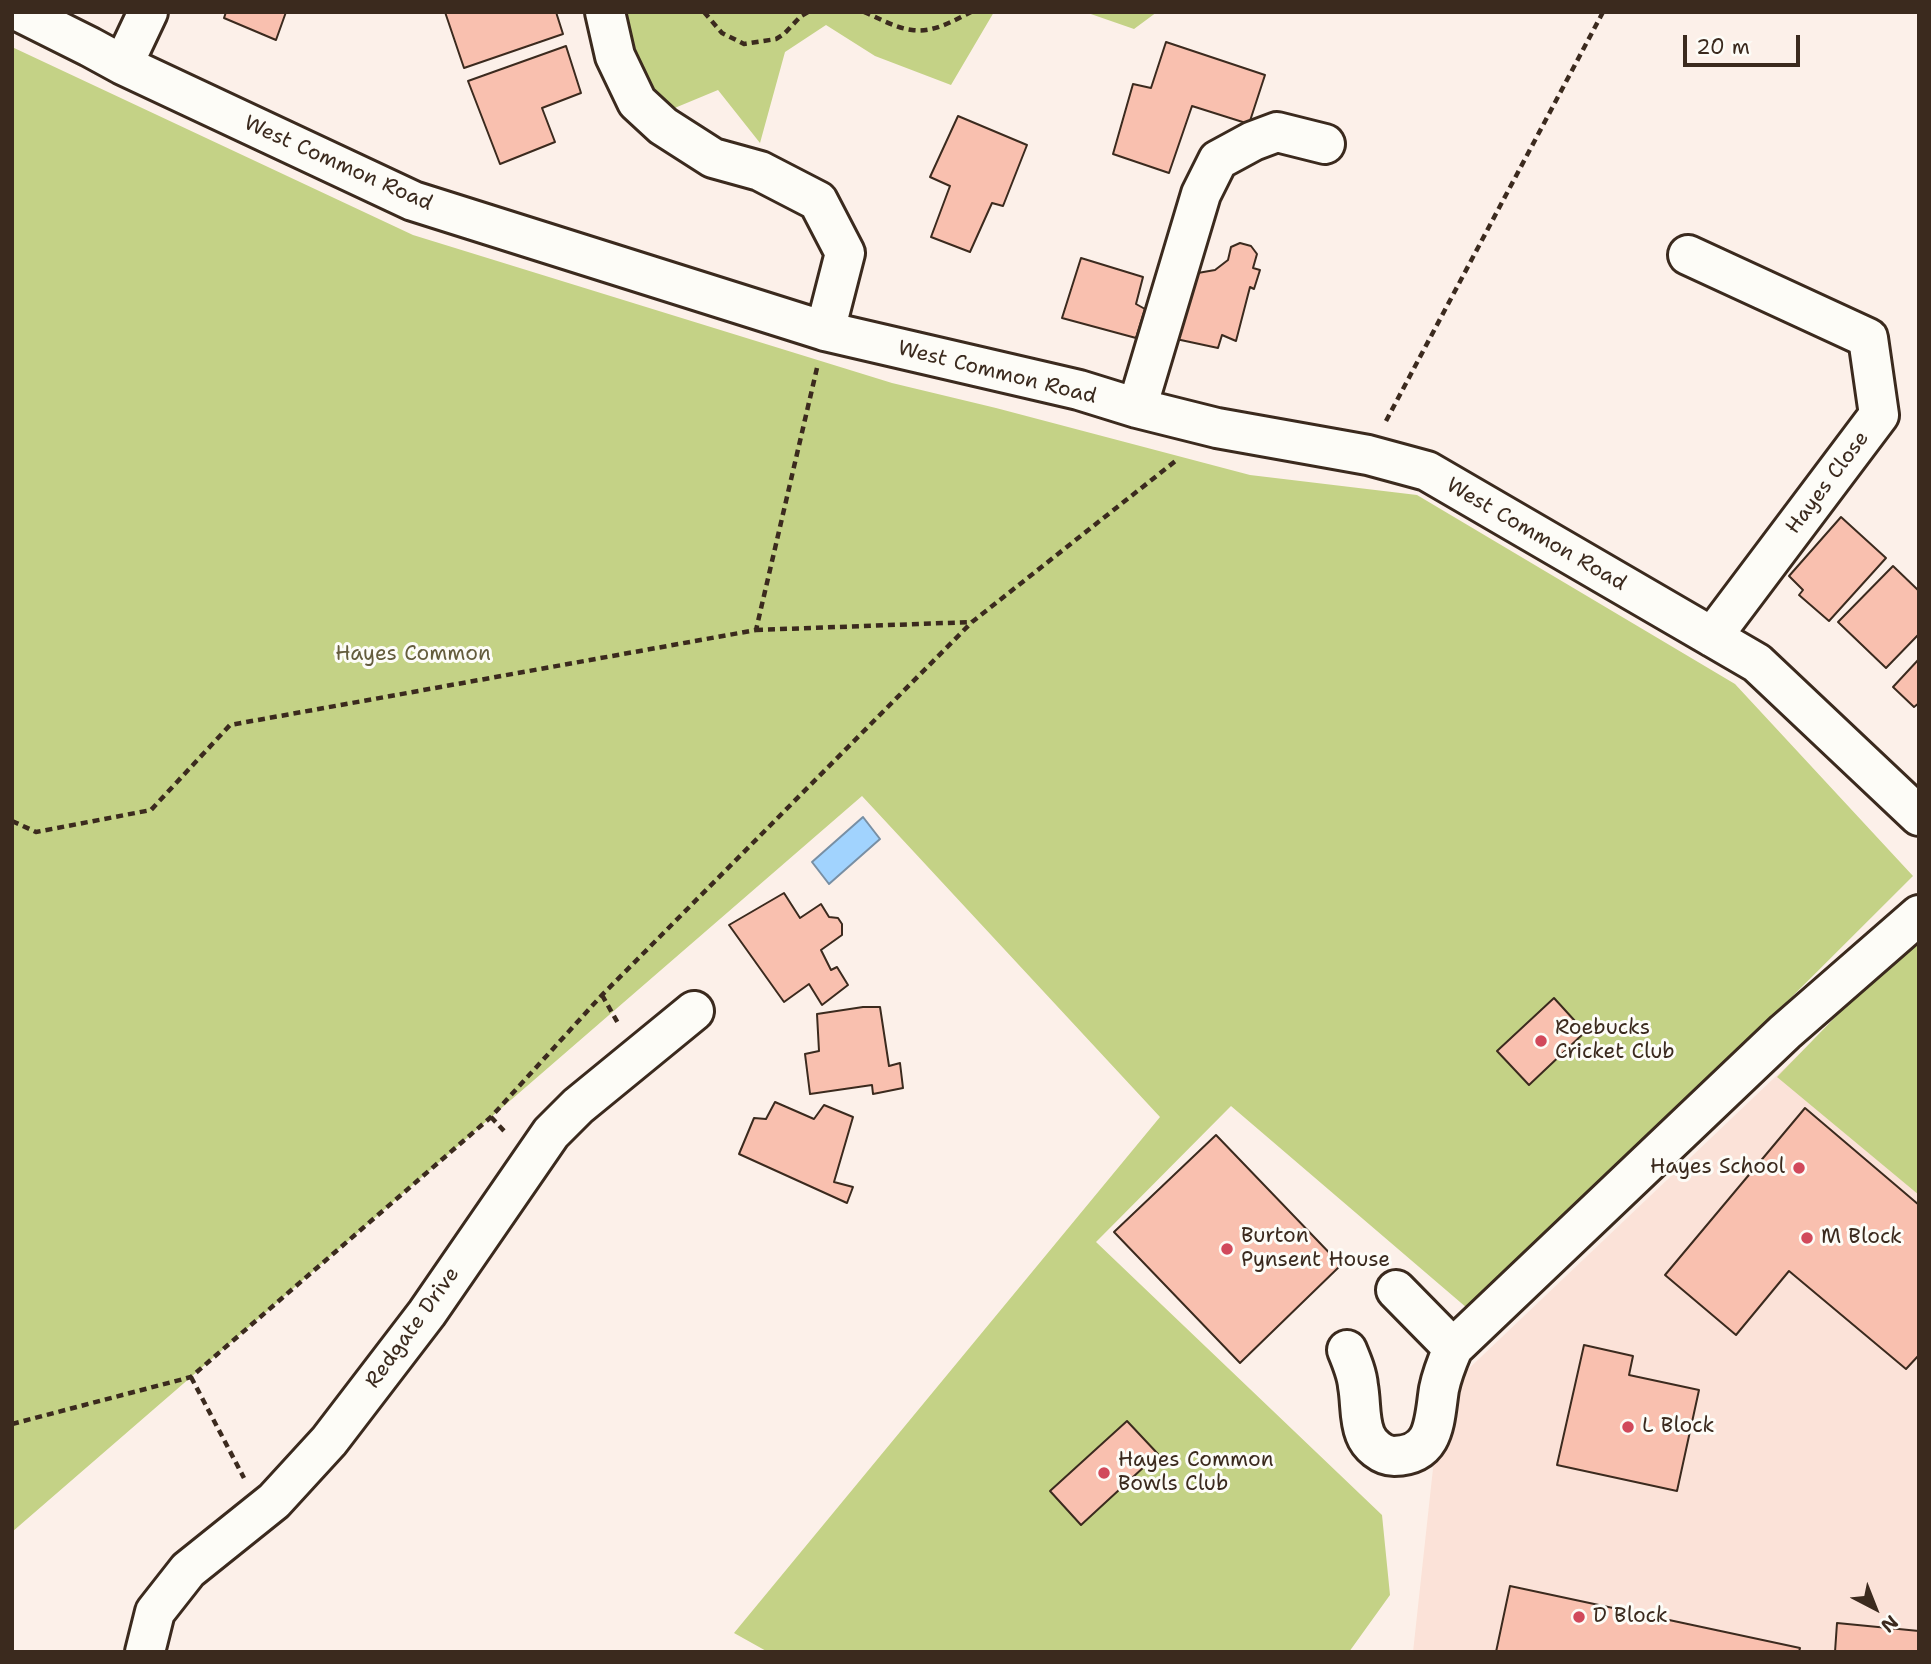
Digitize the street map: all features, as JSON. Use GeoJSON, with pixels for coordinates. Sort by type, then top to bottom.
{"type":"FeatureCollection","features":[{"type":"Feature","properties":{"kind":"street","name":"West Common Road"},"geometry":{"type":"LineString","coordinates":[[20,12],[123,65],[413,201],[825,331],[1079,390],[1217,428],[1368,455],[1427,471],[1757,663],[1919,816]]}},
{"type":"Feature","properties":{"kind":"street"},"geometry":{"type":"LineString","coordinates":[[123,65],[148,12]]}},
{"type":"Feature","properties":{"kind":"street"},"geometry":{"type":"LineString","coordinates":[[606,12],[615,56],[637,102],[663,126],[713,158],[760,171],[818,201],[845,253],[825,331]]}},
{"type":"Feature","properties":{"kind":"street"},"geometry":{"type":"LineString","coordinates":[[1137,408],[1200,194],[1218,160],[1253,141],[1277,132],[1325,145]]}},
{"type":"Feature","properties":{"kind":"street","name":"Hayes Close"},"geometry":{"type":"LineString","coordinates":[[1688,255],[1868,338],[1879,415],[1712,637]]}},
{"type":"Feature","properties":{"kind":"street"},"geometry":{"type":"LineString","coordinates":[[1347,1350],[1358,1383],[1366,1438],[1387,1456],[1415,1451],[1427,1442],[1434,1426],[1444,1367],[1453,1348],[1785,1032],[1919,915]]}},
{"type":"Feature","properties":{"kind":"street","name":"Redgate Drive"},"geometry":{"type":"LineString","coordinates":[[145,1652],[155,1612],[188,1570],[274,1501],[330,1441],[427,1313],[551,1133],[578,1106],[694,1011]]}},
{"type":"Feature","properties":{"kind":"street"},"geometry":{"type":"LineString","coordinates":[[1396,1290],[1453,1348]]}},
{"type":"Feature","properties":{"kind":"path"},"geometry":{"type":"LineString","coordinates":[[704,12],[722,33],[744,44],[776,39],[808,12]]}},
{"type":"Feature","properties":{"kind":"path"},"geometry":{"type":"LineString","coordinates":[[864,12],[911,30],[940,26],[971,12]]}},
{"type":"Feature","properties":{"kind":"path"},"geometry":{"type":"LineString","coordinates":[[1368,455],[1603,12]]}},
{"type":"Feature","properties":{"kind":"path"},"geometry":{"type":"LineString","coordinates":[[756,630],[825,331]]}},
{"type":"Feature","properties":{"kind":"path"},"geometry":{"type":"LineString","coordinates":[[12,1424],[191,1377],[491,1117],[602,995],[972,621],[1217,428]]}},
{"type":"Feature","properties":{"kind":"path"},"geometry":{"type":"LineString","coordinates":[[12,821],[36,832],[151,810],[230,725],[756,630],[972,621]]}},
{"type":"Feature","properties":{"kind":"path"},"geometry":{"type":"LineString","coordinates":[[191,1377],[261,1511]]}},
{"type":"Feature","properties":{"kind":"shaded area","name":"Hayes School"},"geometry":{"type":"Polygon","coordinates":[[[1919,940],[1919,1652],[1413,1652],[1441,1395],[1919,940]]]}},
{"type":"Feature","properties":{"kind":"green space"},"geometry":{"type":"Polygon","coordinates":[[[621,12],[994,12],[951,85],[875,56],[826,25],[785,52],[760,143],[718,90],[665,112],[640,80],[621,12]]]}},
{"type":"Feature","properties":{"kind":"green space"},"geometry":{"type":"Polygon","coordinates":[[[1085,12],[1157,12],[1134,29],[1085,12]]]}},
{"type":"Feature","properties":{"kind":"green space","name":"Hayes Common"},"geometry":{"type":"Polygon","coordinates":[[[12,47],[413,235],[892,383],[1250,475],[1417,495],[1735,684],[1913,876],[1474,1314],[1231,1106],[1096,1242],[1382,1515],[1390,1595],[1349,1652],[768,1652],[734,1633],[1160,1117],[862,796],[12,1532],[12,47]]]}},
{"type":"Feature","properties":{"kind":"green space"},"geometry":{"type":"Polygon","coordinates":[[[1919,931],[1919,1195],[1777,1077],[1919,931]]]}},
{"type":"Feature","properties":{"kind":"water"},"geometry":{"type":"Polygon","coordinates":[[[863,817],[880,839],[829,884],[812,862],[863,817]]]}},
{"type":"Feature","properties":{"kind":"building"},"geometry":{"type":"Polygon","coordinates":[[[226,12],[286,12],[276,40],[224,18],[226,12]]]}},
{"type":"Feature","properties":{"kind":"building"},"geometry":{"type":"Polygon","coordinates":[[[445,12],[556,12],[563,34],[464,68],[445,12]]]}},
{"type":"Feature","properties":{"kind":"building"},"geometry":{"type":"Polygon","coordinates":[[[1166,42],[1265,75],[1249,124],[1192,106],[1169,173],[1113,154],[1133,84],[1151,88],[1166,42]]]}},
{"type":"Feature","properties":{"kind":"building"},"geometry":{"type":"Polygon","coordinates":[[[566,46],[581,93],[542,108],[555,142],[500,164],[468,81],[566,46]]]}},
{"type":"Feature","properties":{"kind":"building"},"geometry":{"type":"Polygon","coordinates":[[[958,116],[1027,145],[1003,206],[992,203],[970,252],[931,237],[950,186],[930,177],[958,116]]]}},
{"type":"Feature","properties":{"kind":"building"},"geometry":{"type":"Polygon","coordinates":[[[1240,243],[1251,246],[1257,254],[1253,268],[1260,270],[1254,289],[1250,287],[1236,341],[1222,335],[1218,348],[1176,339],[1192,274],[1215,270],[1228,260],[1231,247],[1240,243]]]}},
{"type":"Feature","properties":{"kind":"building"},"geometry":{"type":"Polygon","coordinates":[[[1081,258],[1143,277],[1136,304],[1145,309],[1136,338],[1062,318],[1081,258]]]}},
{"type":"Feature","properties":{"kind":"building"},"geometry":{"type":"Polygon","coordinates":[[[1841,517],[1886,558],[1829,621],[1799,595],[1803,590],[1789,576],[1841,517]]]}},
{"type":"Feature","properties":{"kind":"building"},"geometry":{"type":"Polygon","coordinates":[[[1893,566],[1919,591],[1919,634],[1886,668],[1838,622],[1893,566]]]}},
{"type":"Feature","properties":{"kind":"building"},"geometry":{"type":"Polygon","coordinates":[[[1919,659],[1919,703],[1914,707],[1893,687],[1919,659]]]}},
{"type":"Feature","properties":{"kind":"building"},"geometry":{"type":"Polygon","coordinates":[[[784,893],[800,918],[821,904],[829,917],[838,918],[842,924],[842,935],[821,950],[831,970],[837,967],[848,985],[822,1005],[809,984],[784,1002],[729,925],[784,893]]]}},
{"type":"Feature","properties":{"kind":"building","name":"Roebucks Cricket Club"},"geometry":{"type":"Polygon","coordinates":[[[1554,998],[1585,1032],[1529,1085],[1497,1051],[1554,998]]]}},
{"type":"Feature","properties":{"kind":"building"},"geometry":{"type":"Polygon","coordinates":[[[880,1007],[889,1066],[900,1063],[903,1088],[873,1094],[872,1085],[810,1094],[805,1054],[819,1051],[817,1014],[880,1007]]]}},
{"type":"Feature","properties":{"kind":"building"},"geometry":{"type":"Polygon","coordinates":[[[775,1102],[814,1119],[824,1105],[853,1117],[834,1182],[853,1187],[847,1203],[739,1154],[754,1118],[766,1119],[775,1102]]]}},
{"type":"Feature","properties":{"kind":"building","name":"M Block"},"geometry":{"type":"Polygon","coordinates":[[[1805,1108],[1919,1205],[1919,1355],[1906,1369],[1789,1271],[1736,1335],[1665,1275],[1805,1108]]]}},
{"type":"Feature","properties":{"kind":"building","name":"Burton Pynsent House"},"geometry":{"type":"Polygon","coordinates":[[[1216,1135],[1341,1265],[1240,1363],[1114,1232],[1216,1135]]]}},
{"type":"Feature","properties":{"kind":"building","name":"L Block"},"geometry":{"type":"Polygon","coordinates":[[[1584,1345],[1633,1356],[1629,1375],[1699,1390],[1677,1491],[1557,1465],[1584,1345]]]}},
{"type":"Feature","properties":{"kind":"building","name":"Hayes Common Bowls Club"},"geometry":{"type":"Polygon","coordinates":[[[1127,1421],[1158,1454],[1081,1525],[1050,1491],[1127,1421]]]}},
{"type":"Feature","properties":{"kind":"building","name":"D Block"},"geometry":{"type":"Polygon","coordinates":[[[1510,1586],[1800,1648],[1799,1652],[1496,1652],[1510,1586]]]}},
{"type":"Feature","properties":{"kind":"building"},"geometry":{"type":"Polygon","coordinates":[[[1837,1623],[1919,1631],[1919,1652],[1835,1652],[1837,1623]]]}},
{"type":"Feature","properties":{"kind":"place","name":"Roebucks Cricket Club"},"geometry":{"type":"Point","coordinates":[1541,1041]}},
{"type":"Feature","properties":{"kind":"place","name":"Hayes School"},"geometry":{"type":"Point","coordinates":[1799,1168]}},
{"type":"Feature","properties":{"kind":"place","name":"M Block"},"geometry":{"type":"Point","coordinates":[1807,1238]}},
{"type":"Feature","properties":{"kind":"place","name":"Burton Pynsent House"},"geometry":{"type":"Point","coordinates":[1227,1249]}},
{"type":"Feature","properties":{"kind":"place","name":"L Block"},"geometry":{"type":"Point","coordinates":[1628,1427]}},
{"type":"Feature","properties":{"kind":"place","name":"Hayes Common Bowls Club"},"geometry":{"type":"Point","coordinates":[1104,1473]}},
{"type":"Feature","properties":{"kind":"place","name":"D Block"},"geometry":{"type":"Point","coordinates":[1579,1617]}}]}
